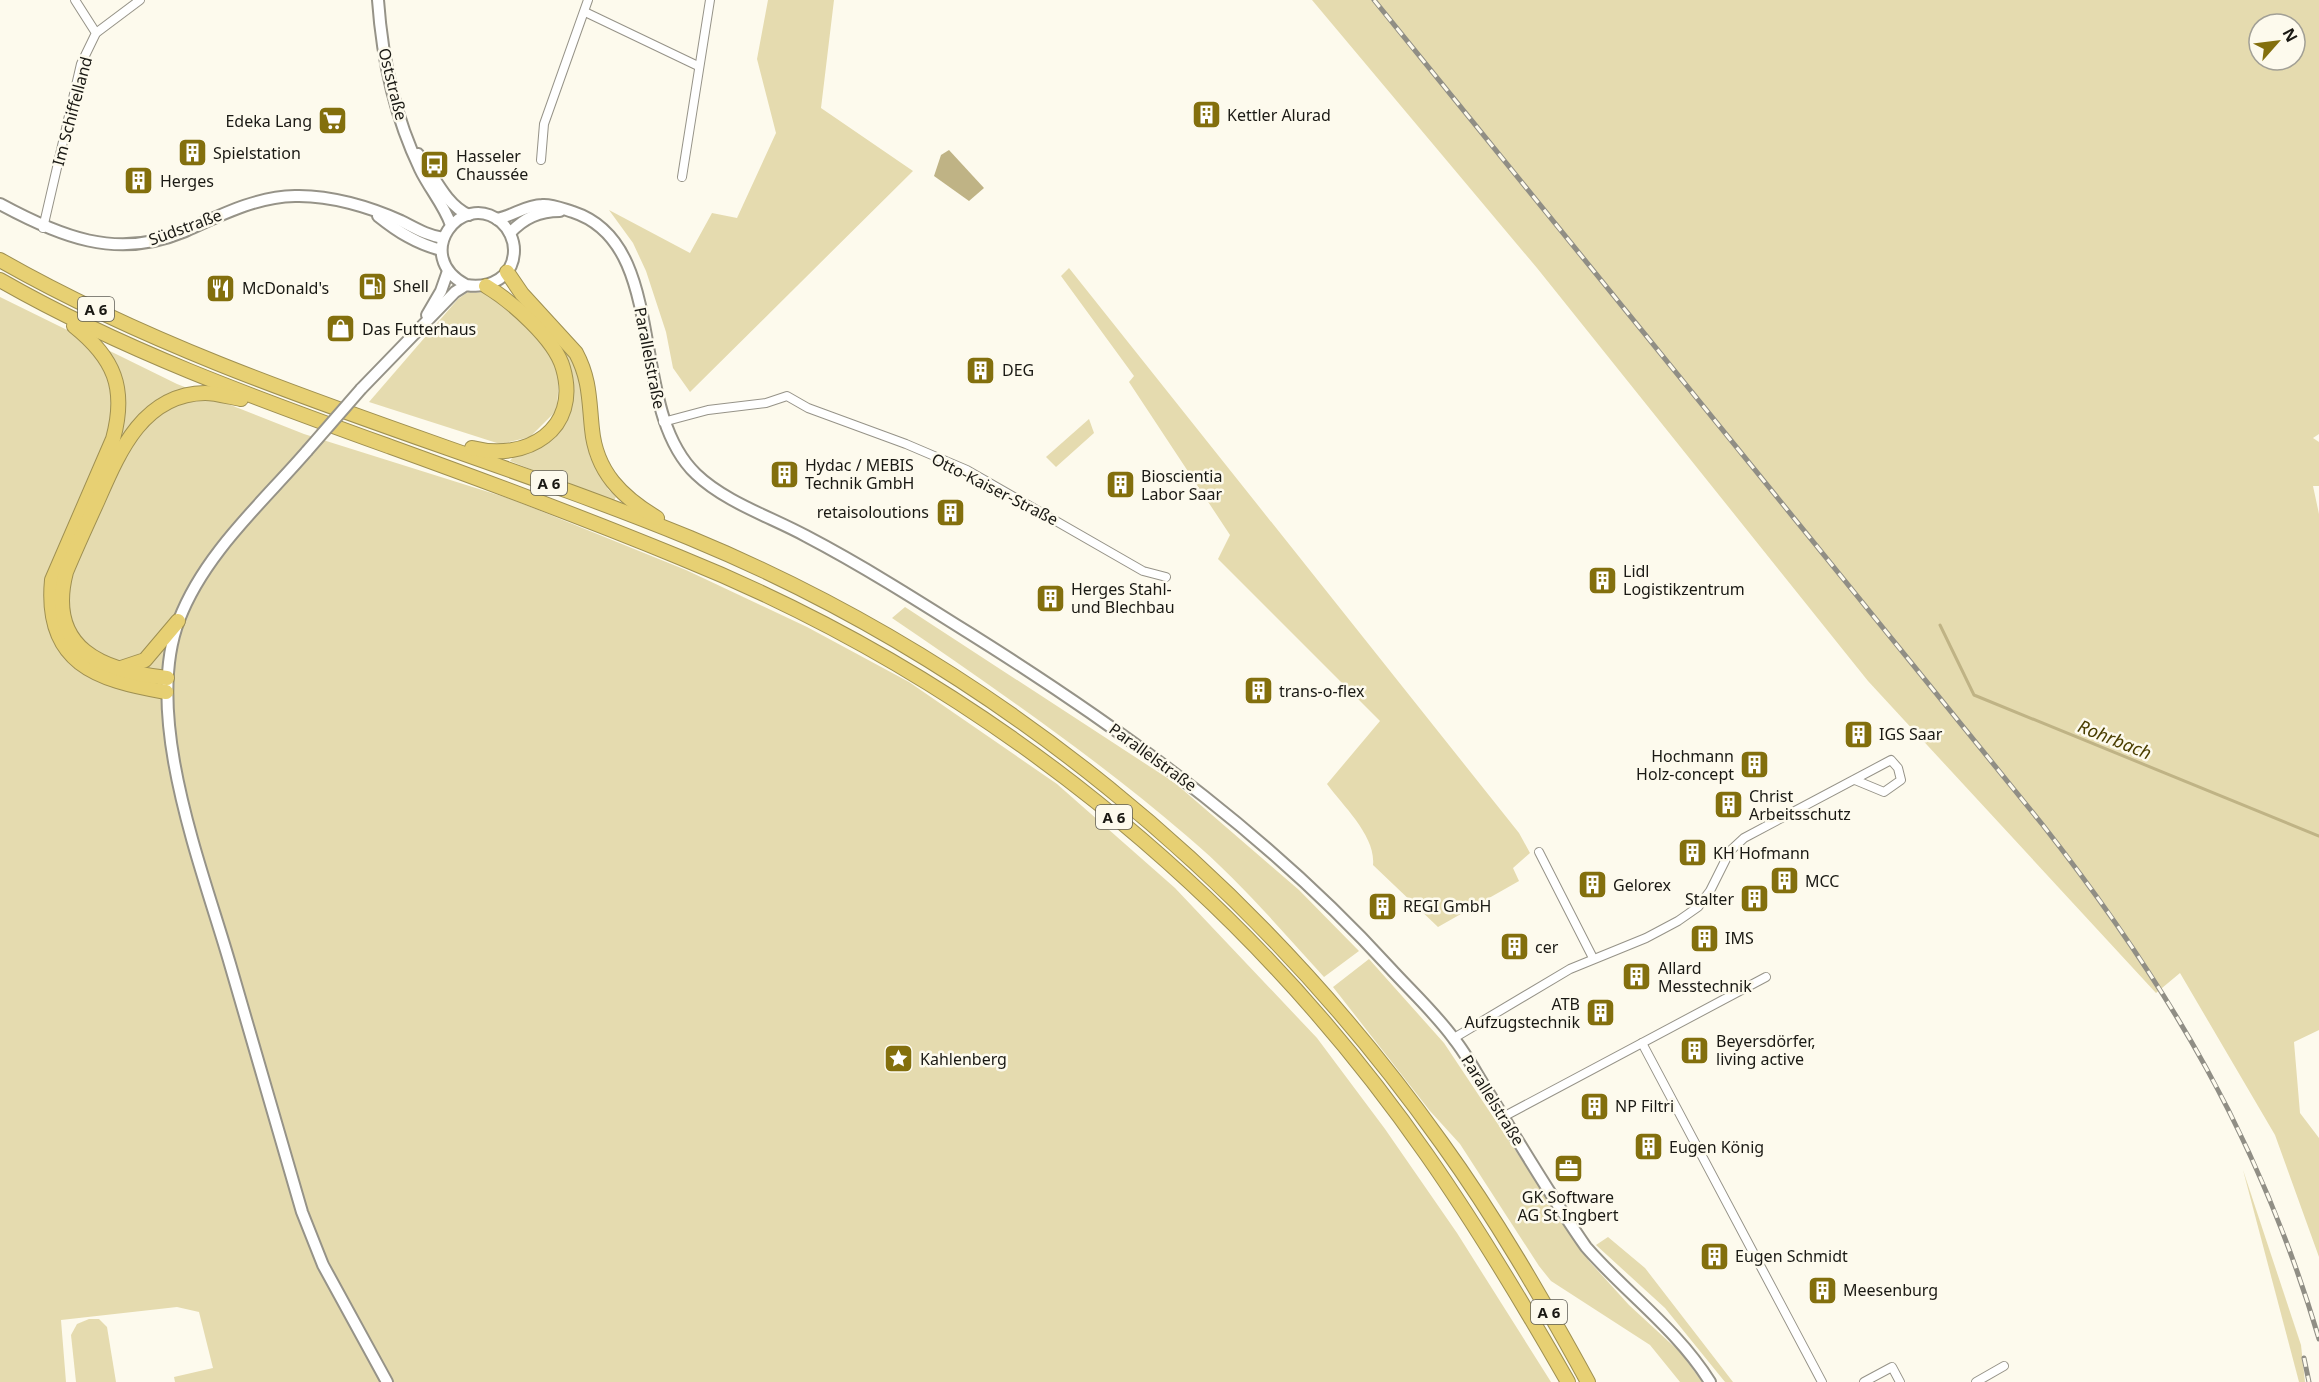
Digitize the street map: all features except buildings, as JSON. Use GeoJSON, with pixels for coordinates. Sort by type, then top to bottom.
{"type":"FeatureCollection","features":[{"type":"Feature","properties":{"kind":"highway","name":"A 6"},"geometry":{"type":"LineString","coordinates":[[0,260],[70,297],[195,354],[693,539],[855,618],[982,694],[1127,801],[1220,885],[1339,1011],[1442,1143],[1508,1243],[1588,1382]]}},
{"type":"Feature","properties":{"kind":"highway"},"geometry":{"type":"LineString","coordinates":[[507,272],[522,294],[576,353],[582,364],[590,391],[594,448],[601,467],[611,483],[643,510],[693,539]]}},
{"type":"Feature","properties":{"kind":"highway","name":"A 6"},"geometry":{"type":"LineString","coordinates":[[0,280],[56,312],[267,403],[559,509],[685,559],[843,633],[967,707],[1052,767],[1206,897],[1262,953],[1325,1024],[1426,1153],[1493,1255],[1568,1382]]}},
{"type":"Feature","properties":{"kind":"highway"},"geometry":{"type":"LineString","coordinates":[[403,431],[484,451],[507,451],[539,442],[559,421],[564,406],[566,386],[563,368],[556,352],[505,298],[486,286]]}},
{"type":"Feature","properties":{"kind":"highway"},"geometry":{"type":"LineString","coordinates":[[56,312],[100,349],[116,378],[119,395],[118,422],[113,439],[52,580],[49,604],[55,630],[66,651],[84,668],[122,683],[166,685]]}},
{"type":"Feature","properties":{"kind":"highway"},"geometry":{"type":"LineString","coordinates":[[166,685],[93,659],[75,642],[63,617],[61,590],[66,572],[130,434],[155,409],[189,395],[206,393],[267,403]]}},
{"type":"Feature","properties":{"kind":"highway"},"geometry":{"type":"LineString","coordinates":[[116,668],[126,668],[145,660],[178,621]]}},
{"type":"Feature","properties":{"kind":"street"},"geometry":{"type":"LineString","coordinates":[[75,0],[96,33],[140,0]]}},
{"type":"Feature","properties":{"kind":"street","name":"Oststraße"},"geometry":{"type":"LineString","coordinates":[[379,0],[379,20],[393,91],[419,166],[451,225]]}},
{"type":"Feature","properties":{"kind":"street"},"geometry":{"type":"LineString","coordinates":[[541,160],[544,124],[588,0]]}},
{"type":"Feature","properties":{"kind":"street"},"geometry":{"type":"LineString","coordinates":[[682,177],[710,0]]}},
{"type":"Feature","properties":{"kind":"street"},"geometry":{"type":"LineString","coordinates":[[585,12],[698,66]]}},
{"type":"Feature","properties":{"kind":"street","name":"Im Schiffelland"},"geometry":{"type":"LineString","coordinates":[[43,228],[81,64],[96,33]]}},
{"type":"Feature","properties":{"kind":"street","name":"Oststraße"},"geometry":{"type":"LineString","coordinates":[[412,146],[449,199],[457,208],[469,215]]}},
{"type":"Feature","properties":{"kind":"street","name":"Südstraße"},"geometry":{"type":"LineString","coordinates":[[0,204],[43,228],[80,239],[120,245],[148,243],[179,233],[249,203],[271,198],[319,196],[347,202],[401,221],[424,235],[443,238]]}},
{"type":"Feature","properties":{"kind":"street","name":"Parallelstraße"},"geometry":{"type":"LineString","coordinates":[[497,219],[527,207],[544,204],[580,214],[600,228],[627,263],[642,309],[653,387],[663,422],[674,446],[696,474],[709,484],[810,538],[996,650],[1174,772],[1240,824],[1326,900],[1454,1038],[1586,1247],[1607,1271],[1683,1344],[1710,1382]]}},
{"type":"Feature","properties":{"kind":"street"},"geometry":{"type":"LineString","coordinates":[[510,233],[524,219],[537,213],[569,211]]}},
{"type":"Feature","properties":{"kind":"street","name":"Südstraße"},"geometry":{"type":"LineString","coordinates":[[374,213],[424,246],[441,250]]}},
{"type":"Feature","properties":{"kind":"street"},"geometry":{"type":"LineString","coordinates":[[469,215],[488,215],[497,219],[510,233],[514,252],[507,272],[501,279],[486,286],[466,285],[448,271],[441,250],[443,238],[451,225],[469,215]]}},
{"type":"Feature","properties":{"kind":"street"},"geometry":{"type":"LineString","coordinates":[[406,341],[441,291],[448,271]]}},
{"type":"Feature","properties":{"kind":"street"},"geometry":{"type":"LineString","coordinates":[[387,1382],[323,1265],[302,1212],[188,817],[174,755],[166,685],[171,646],[178,621],[204,571],[361,390],[455,292],[466,285]]}},
{"type":"Feature","properties":{"kind":"street","name":"Otto-Kaiser-Straße"},"geometry":{"type":"LineString","coordinates":[[663,422],[708,410],[766,404],[787,396],[808,408],[906,444],[967,470],[1143,571],[1166,577]]}},
{"type":"Feature","properties":{"kind":"street"},"geometry":{"type":"LineString","coordinates":[[1454,1038],[1570,969],[1646,938],[1678,921],[1698,907],[1710,891],[1730,851],[1744,837],[1891,760],[1898,768],[1901,780],[1884,792],[1855,780]]}},
{"type":"Feature","properties":{"kind":"street"},"geometry":{"type":"LineString","coordinates":[[1539,852],[1593,958]]}},
{"type":"Feature","properties":{"kind":"street"},"geometry":{"type":"LineString","coordinates":[[1503,1117],[1766,977]]}},
{"type":"Feature","properties":{"kind":"street"},"geometry":{"type":"LineString","coordinates":[[1642,1043],[1822,1382]]}},
{"type":"Feature","properties":{"kind":"street"},"geometry":{"type":"LineString","coordinates":[[1976,1382],[2004,1366]]}},
{"type":"Feature","properties":{"kind":"street"},"geometry":{"type":"LineString","coordinates":[[1864,1382],[1892,1367],[1900,1382]]}},
{"type":"Feature","properties":{"kind":"shaded area"},"geometry":{"type":"Polygon","coordinates":[[[768,0],[834,0],[821,108],[913,171],[690,392],[673,368],[666,332],[646,271],[633,243],[609,210],[690,253],[712,213],[737,218],[776,133],[757,59],[768,0]]]}},
{"type":"Feature","properties":{"kind":"shaded area"},"geometry":{"type":"Polygon","coordinates":[[[1312,0],[2319,0],[2319,434],[2313,438],[2319,442],[2319,486],[2313,486],[2319,514],[2319,1030],[2294,1042],[2300,1113],[2319,1138],[2319,1257],[2275,1135],[2180,973],[2156,993],[1868,681],[1537,268],[1312,0]]]}},
{"type":"Feature","properties":{"kind":"shaded area"},"geometry":{"type":"Polygon","coordinates":[[[949,150],[984,188],[969,201],[934,176],[941,155],[949,150]]]}},
{"type":"Feature","properties":{"kind":"shaded area"},"geometry":{"type":"Polygon","coordinates":[[[1069,268],[1519,833],[1530,853],[1513,868],[1519,881],[1438,927],[1373,865],[1373,854],[1364,832],[1327,784],[1380,721],[1218,559],[1230,535],[1129,382],[1134,376],[1061,276],[1069,268]]]}},
{"type":"Feature","properties":{"kind":"shaded area"},"geometry":{"type":"Polygon","coordinates":[[[468,292],[487,293],[520,317],[554,358],[559,373],[557,410],[530,437],[500,444],[369,402],[458,299],[468,292]]]}},
{"type":"Feature","properties":{"kind":"shaded area"},"geometry":{"type":"Polygon","coordinates":[[[0,297],[177,384],[304,434],[511,499],[686,570],[807,627],[909,682],[1057,784],[1175,888],[1317,1038],[1385,1129],[1457,1233],[1551,1382],[175,1382],[174,1377],[213,1368],[199,1312],[177,1307],[61,1320],[66,1382],[0,1382],[0,297]]]}},
{"type":"Feature","properties":{"kind":"shaded area"},"geometry":{"type":"Polygon","coordinates":[[[537,323],[569,352],[578,367],[590,457],[608,489],[616,497],[613,502],[510,461],[517,455],[543,446],[551,439],[565,421],[573,400],[573,378],[570,368],[537,323]]]}},
{"type":"Feature","properties":{"kind":"shaded area"},"geometry":{"type":"Polygon","coordinates":[[[1089,419],[1094,433],[1056,467],[1046,457],[1089,419]]]}},
{"type":"Feature","properties":{"kind":"shaded area"},"geometry":{"type":"Polygon","coordinates":[[[905,607],[1175,783],[1299,890],[1359,951],[1324,977],[1224,870],[1153,807],[1043,723],[892,618],[905,607]]]}},
{"type":"Feature","properties":{"kind":"shaded area"},"geometry":{"type":"Polygon","coordinates":[[[1369,959],[1444,1043],[1589,1261],[1629,1305],[1681,1353],[1702,1382],[1680,1382],[1650,1345],[1551,1281],[1539,1266],[1460,1144],[1430,1111],[1333,987],[1369,959]]]}},
{"type":"Feature","properties":{"kind":"shaded area"},"geometry":{"type":"Polygon","coordinates":[[[2243,1170],[2301,1345],[2305,1382],[2299,1382],[2243,1170]]]}},
{"type":"Feature","properties":{"kind":"shaded area"},"geometry":{"type":"Polygon","coordinates":[[[1608,1237],[1645,1268],[1733,1382],[1725,1382],[1665,1308],[1596,1245],[1608,1237]]]}},
{"type":"Feature","properties":{"kind":"shaded area"},"geometry":{"type":"Polygon","coordinates":[[[89,1319],[99,1319],[107,1327],[116,1382],[76,1382],[71,1335],[77,1324],[89,1319]]]}},
{"type":"Feature","properties":{"kind":"waterway","name":"Rohrbach"},"geometry":{"type":"LineString","coordinates":[[1940,625],[1974,695],[2319,836]]}},
{"type":"Feature","properties":{"kind":"railway"},"geometry":{"type":"LineString","coordinates":[[1374,0],[2042,824],[2088,884],[2170,1006],[2239,1131],[2269,1197],[2319,1339]]}},
{"type":"Feature","properties":{"kind":"railway"},"geometry":{"type":"LineString","coordinates":[[2304,1358],[2309,1382]]}},
{"type":"Feature","properties":{"kind":"place","name":"Kettler Alurad"},"geometry":{"type":"Point","coordinates":[1206,115]}},
{"type":"Feature","properties":{"kind":"place","name":"Edeka Lang"},"geometry":{"type":"Point","coordinates":[333,121]}},
{"type":"Feature","properties":{"kind":"place","name":"Spielstation"},"geometry":{"type":"Point","coordinates":[192,153]}},
{"type":"Feature","properties":{"kind":"place","name":"Hasseler Chaussée"},"geometry":{"type":"Point","coordinates":[435,165]}},
{"type":"Feature","properties":{"kind":"place","name":"Herges"},"geometry":{"type":"Point","coordinates":[139,181]}},
{"type":"Feature","properties":{"kind":"place","name":"Shell"},"geometry":{"type":"Point","coordinates":[372,286]}},
{"type":"Feature","properties":{"kind":"place","name":"McDonald's"},"geometry":{"type":"Point","coordinates":[221,288]}},
{"type":"Feature","properties":{"kind":"place","name":"Das Futterhaus"},"geometry":{"type":"Point","coordinates":[341,329]}},
{"type":"Feature","properties":{"kind":"place","name":"DEG"},"geometry":{"type":"Point","coordinates":[981,370]}},
{"type":"Feature","properties":{"kind":"place","name":"Hydac / MEBIS Technik GmbH"},"geometry":{"type":"Point","coordinates":[784,474]}},
{"type":"Feature","properties":{"kind":"place","name":"Bioscientia Labor Saar"},"geometry":{"type":"Point","coordinates":[1120,485]}},
{"type":"Feature","properties":{"kind":"place","name":"retaisoloutions"},"geometry":{"type":"Point","coordinates":[950,512]}},
{"type":"Feature","properties":{"kind":"place","name":"Lidl Logistikzentrum"},"geometry":{"type":"Point","coordinates":[1602,580]}},
{"type":"Feature","properties":{"kind":"place","name":"Herges Stahl- und Blechbau"},"geometry":{"type":"Point","coordinates":[1050,598]}},
{"type":"Feature","properties":{"kind":"place","name":"trans-o-flex"},"geometry":{"type":"Point","coordinates":[1258,691]}},
{"type":"Feature","properties":{"kind":"place","name":"IGS Saar"},"geometry":{"type":"Point","coordinates":[1858,734]}},
{"type":"Feature","properties":{"kind":"place","name":"Hochmann Holz-concept"},"geometry":{"type":"Point","coordinates":[1755,765]}},
{"type":"Feature","properties":{"kind":"place","name":"Christ Arbeitsschutz"},"geometry":{"type":"Point","coordinates":[1728,805]}},
{"type":"Feature","properties":{"kind":"place","name":"KH Hofmann"},"geometry":{"type":"Point","coordinates":[1692,853]}},
{"type":"Feature","properties":{"kind":"place","name":"MCC"},"geometry":{"type":"Point","coordinates":[1784,881]}},
{"type":"Feature","properties":{"kind":"place","name":"Gelorex"},"geometry":{"type":"Point","coordinates":[1592,885]}},
{"type":"Feature","properties":{"kind":"place","name":"Stalter"},"geometry":{"type":"Point","coordinates":[1755,899]}},
{"type":"Feature","properties":{"kind":"place","name":"REGI GmbH"},"geometry":{"type":"Point","coordinates":[1382,906]}},
{"type":"Feature","properties":{"kind":"place","name":"IMS"},"geometry":{"type":"Point","coordinates":[1704,938]}},
{"type":"Feature","properties":{"kind":"place","name":"cer"},"geometry":{"type":"Point","coordinates":[1514,947]}},
{"type":"Feature","properties":{"kind":"place","name":"Allard Messtechnik"},"geometry":{"type":"Point","coordinates":[1637,977]}},
{"type":"Feature","properties":{"kind":"place","name":"ATB Aufzugstechnik"},"geometry":{"type":"Point","coordinates":[1601,1013]}},
{"type":"Feature","properties":{"kind":"place","name":"Beyersdörfer, living active"},"geometry":{"type":"Point","coordinates":[1695,1050]}},
{"type":"Feature","properties":{"kind":"place","name":"Kahlenberg"},"geometry":{"type":"Point","coordinates":[899,1059]}},
{"type":"Feature","properties":{"kind":"place","name":"NP Filtri"},"geometry":{"type":"Point","coordinates":[1594,1106]}},
{"type":"Feature","properties":{"kind":"place","name":"Eugen König"},"geometry":{"type":"Point","coordinates":[1648,1147]}},
{"type":"Feature","properties":{"kind":"place","name":"GK Software AG St Ingbert"},"geometry":{"type":"Point","coordinates":[1568,1169]}},
{"type":"Feature","properties":{"kind":"place","name":"Eugen Schmidt"},"geometry":{"type":"Point","coordinates":[1714,1256]}},
{"type":"Feature","properties":{"kind":"place","name":"Meesenburg"},"geometry":{"type":"Point","coordinates":[1822,1290]}}]}
